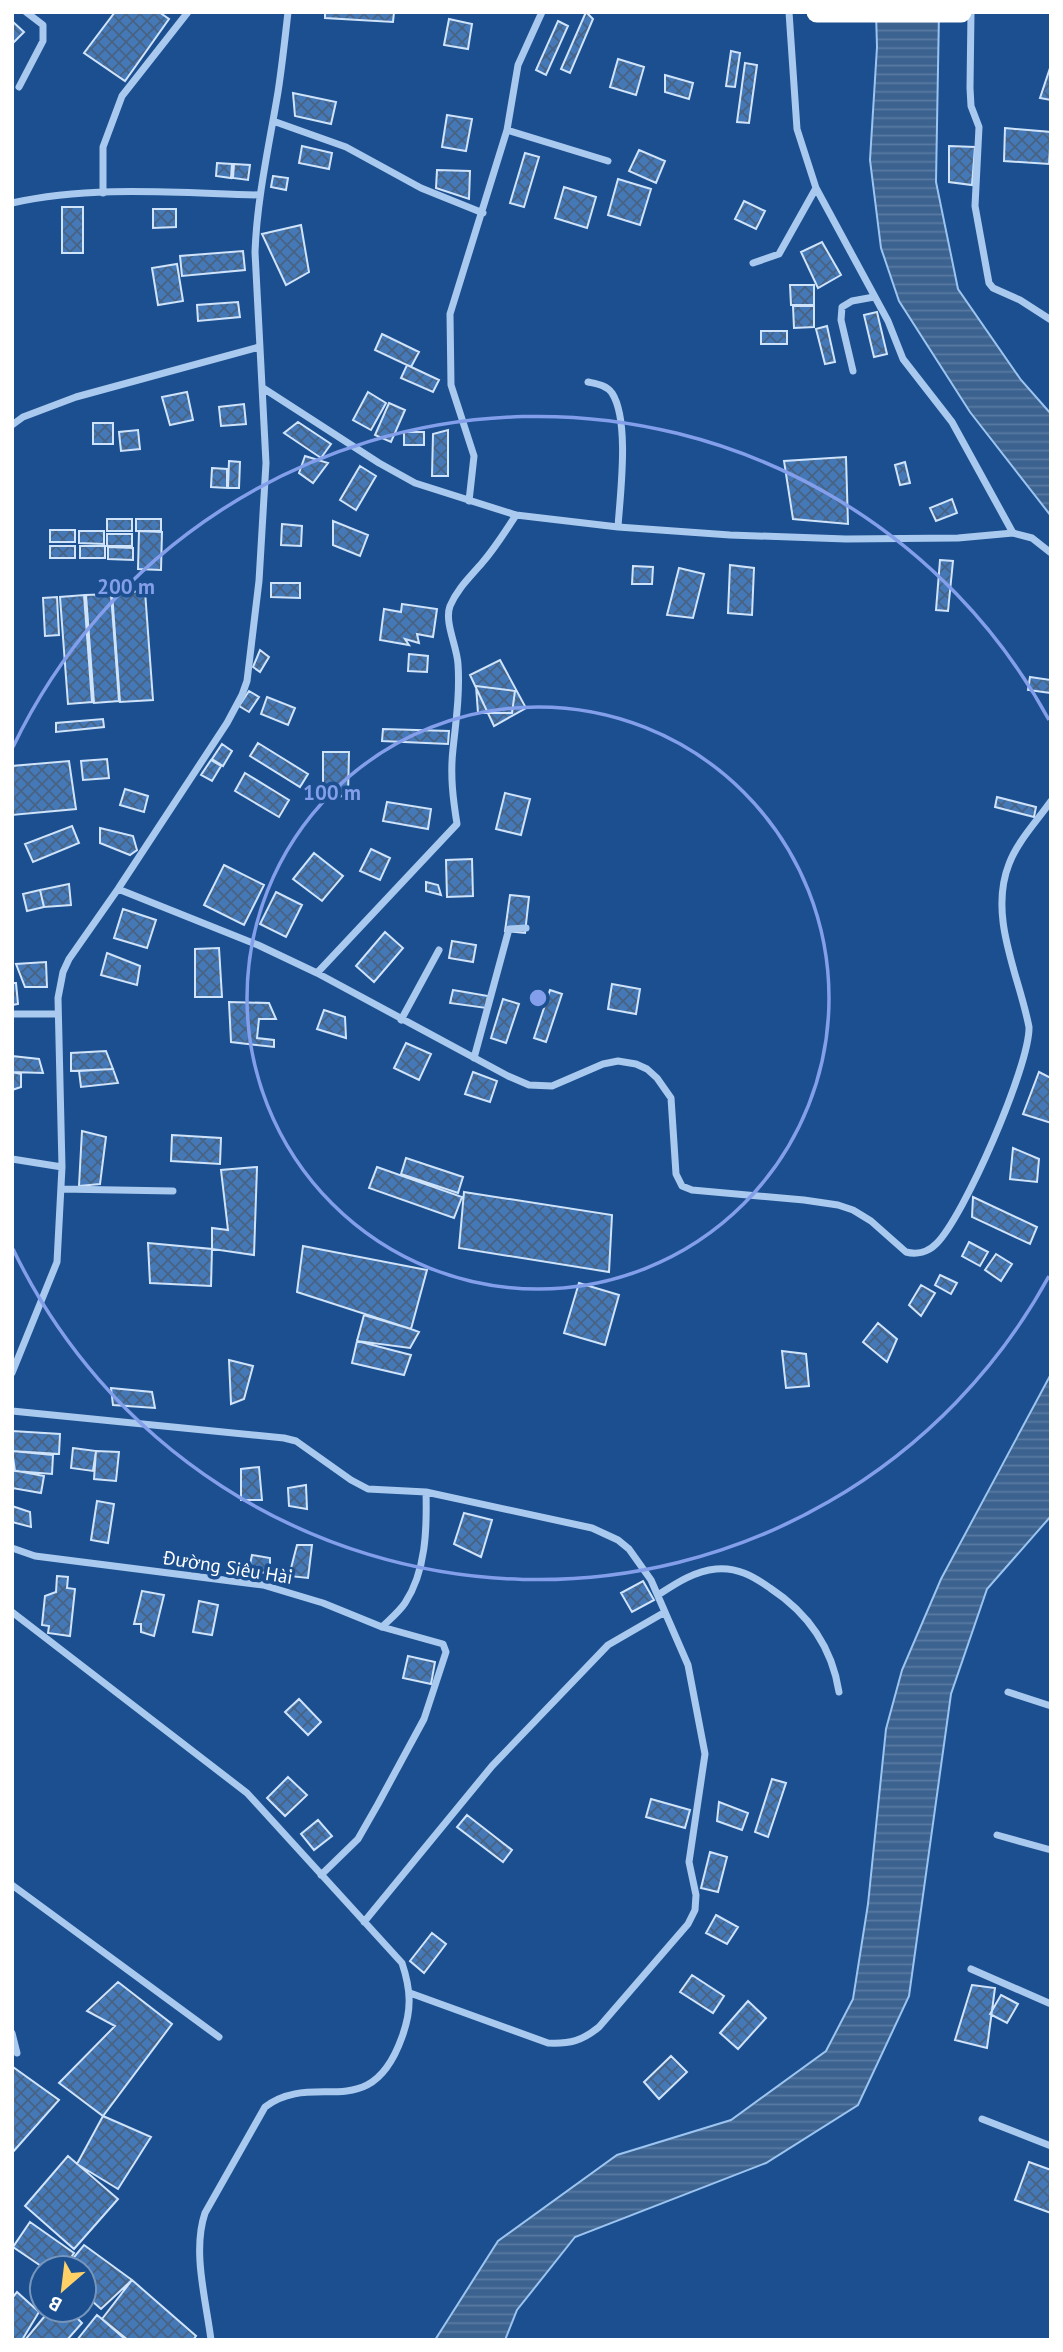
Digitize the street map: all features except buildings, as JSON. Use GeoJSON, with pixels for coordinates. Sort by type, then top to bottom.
{"type":"FeatureCollection","features":[{"type":"Feature","properties":{"kind":"highway"},"geometry":{"type":"LineString","coordinates":[[817,12],[961,12]]}},
{"type":"Feature","properties":{"kind":"street"},"geometry":{"type":"LineString","coordinates":[[19,87],[44,36],[43,25],[26,12]]}},
{"type":"Feature","properties":{"kind":"street"},"geometry":{"type":"LineString","coordinates":[[103,193],[103,147],[122,96],[188,12]]}},
{"type":"Feature","properties":{"kind":"street"},"geometry":{"type":"LineString","coordinates":[[12,1373],[57,1262],[62,1167],[57,1014],[63,972],[69,959],[227,723],[247,681],[259,581],[266,463],[255,252],[259,195],[273,121],[288,12]]}},
{"type":"Feature","properties":{"kind":"street"},"geometry":{"type":"LineString","coordinates":[[469,501],[474,456],[452,385],[450,314],[507,130],[519,65],[542,12]]}},
{"type":"Feature","properties":{"kind":"street"},"geometry":{"type":"LineString","coordinates":[[789,12],[797,129],[816,188],[892,329],[903,359],[951,422],[1013,533]]}},
{"type":"Feature","properties":{"kind":"street"},"geometry":{"type":"LineString","coordinates":[[971,12],[971,106],[979,127],[975,206],[989,282],[993,288],[1020,300],[1051,320]]}},
{"type":"Feature","properties":{"kind":"street"},"geometry":{"type":"LineString","coordinates":[[273,121],[346,148],[421,187],[483,213]]}},
{"type":"Feature","properties":{"kind":"street"},"geometry":{"type":"LineString","coordinates":[[507,130],[608,161]]}},
{"type":"Feature","properties":{"kind":"street"},"geometry":{"type":"LineString","coordinates":[[753,263],[779,254],[816,188]]}},
{"type":"Feature","properties":{"kind":"street"},"geometry":{"type":"LineString","coordinates":[[12,203],[33,198],[130,191],[259,195]]}},
{"type":"Feature","properties":{"kind":"street"},"geometry":{"type":"LineString","coordinates":[[853,371],[841,320],[842,307],[852,301],[874,297]]}},
{"type":"Feature","properties":{"kind":"street"},"geometry":{"type":"LineString","coordinates":[[12,425],[23,417],[76,397],[259,347]]}},
{"type":"Feature","properties":{"kind":"street"},"geometry":{"type":"LineString","coordinates":[[588,382],[604,386],[612,394],[617,409],[623,457],[618,527]]}},
{"type":"Feature","properties":{"kind":"street"},"geometry":{"type":"LineString","coordinates":[[263,388],[379,463],[415,482],[516,515],[618,527],[730,535],[846,539],[958,538],[1013,533],[1032,538],[1051,554]]}},
{"type":"Feature","properties":{"kind":"street"},"geometry":{"type":"LineString","coordinates":[[317,973],[457,824],[452,774],[458,710],[458,666],[456,645],[448,620],[449,609],[457,592],[499,541],[516,515]]}},
{"type":"Feature","properties":{"kind":"street"},"geometry":{"type":"LineString","coordinates":[[118,889],[221,928],[317,973],[401,1020],[530,1085],[552,1086],[603,1064],[618,1061],[647,1069],[671,1098],[676,1174],[687,1188],[838,1205],[871,1221],[906,1252],[912,1254],[930,1250],[962,1206],[1012,1093],[1030,1039],[1026,1008],[1006,937],[1002,895],[1009,862],[1051,801]]}},
{"type":"Feature","properties":{"kind":"street"},"geometry":{"type":"LineString","coordinates":[[474,1058],[509,929],[526,928]]}},
{"type":"Feature","properties":{"kind":"street"},"geometry":{"type":"LineString","coordinates":[[401,1020],[439,950]]}},
{"type":"Feature","properties":{"kind":"street"},"geometry":{"type":"LineString","coordinates":[[12,1014],[57,1014]]}},
{"type":"Feature","properties":{"kind":"street"},"geometry":{"type":"LineString","coordinates":[[12,1158],[62,1167]]}},
{"type":"Feature","properties":{"kind":"street"},"geometry":{"type":"LineString","coordinates":[[61,1189],[173,1191]]}},
{"type":"Feature","properties":{"kind":"street"},"geometry":{"type":"LineString","coordinates":[[12,1411],[296,1441],[368,1489],[426,1492],[603,1532],[629,1549],[651,1580],[688,1665],[705,1754],[689,1861],[695,1910],[688,1924],[599,2027],[586,2038],[569,2044],[548,2043],[410,1993]]}},
{"type":"Feature","properties":{"kind":"street"},"geometry":{"type":"LineString","coordinates":[[382,1627],[404,1604],[421,1564],[427,1534],[426,1492]]}},
{"type":"Feature","properties":{"kind":"street","name":"Đường Siêu Hài"},"geometry":{"type":"LineString","coordinates":[[12,1548],[35,1556],[263,1585],[323,1603],[382,1627],[443,1644],[446,1652],[424,1719],[358,1839],[321,1875]]}},
{"type":"Feature","properties":{"kind":"street"},"geometry":{"type":"LineString","coordinates":[[657,1595],[678,1581],[714,1569],[729,1569],[752,1576],[788,1599],[813,1626],[836,1673],[839,1692]]}},
{"type":"Feature","properties":{"kind":"street"},"geometry":{"type":"LineString","coordinates":[[12,1612],[247,1793],[402,1963],[409,1982],[411,2007],[397,2052],[388,2069],[364,2087],[335,2093],[295,2094],[276,2099],[265,2107],[205,2213],[198,2245],[211,2340]]}},
{"type":"Feature","properties":{"kind":"street"},"geometry":{"type":"LineString","coordinates":[[365,1922],[492,1766],[608,1645],[665,1612]]}},
{"type":"Feature","properties":{"kind":"street"},"geometry":{"type":"LineString","coordinates":[[1008,1692],[1051,1706]]}},
{"type":"Feature","properties":{"kind":"street"},"geometry":{"type":"LineString","coordinates":[[997,1835],[1051,1850]]}},
{"type":"Feature","properties":{"kind":"street"},"geometry":{"type":"LineString","coordinates":[[12,1885],[219,2037]]}},
{"type":"Feature","properties":{"kind":"street"},"geometry":{"type":"LineString","coordinates":[[971,1969],[1051,2004]]}},
{"type":"Feature","properties":{"kind":"street"},"geometry":{"type":"LineString","coordinates":[[12,2032],[17,2053]]}},
{"type":"Feature","properties":{"kind":"street"},"geometry":{"type":"LineString","coordinates":[[982,2119],[1051,2146]]}},
{"type":"Feature","properties":{"kind":"water"},"geometry":{"type":"Polygon","coordinates":[[[876,12],[939,12],[936,182],[958,289],[1021,380],[1051,414],[1051,516],[970,412],[899,301],[881,248],[870,160],[877,47],[876,12]]]}},
{"type":"Feature","properties":{"kind":"water"},"geometry":{"type":"Polygon","coordinates":[[[1051,1374],[1051,1516],[987,1589],[951,1694],[909,1996],[858,2105],[766,2163],[575,2237],[517,2310],[505,2340],[435,2340],[498,2241],[617,2155],[731,2120],[826,2051],[853,1999],[868,1904],[886,1729],[902,1670],[941,1579],[1051,1374]]]}}]}
